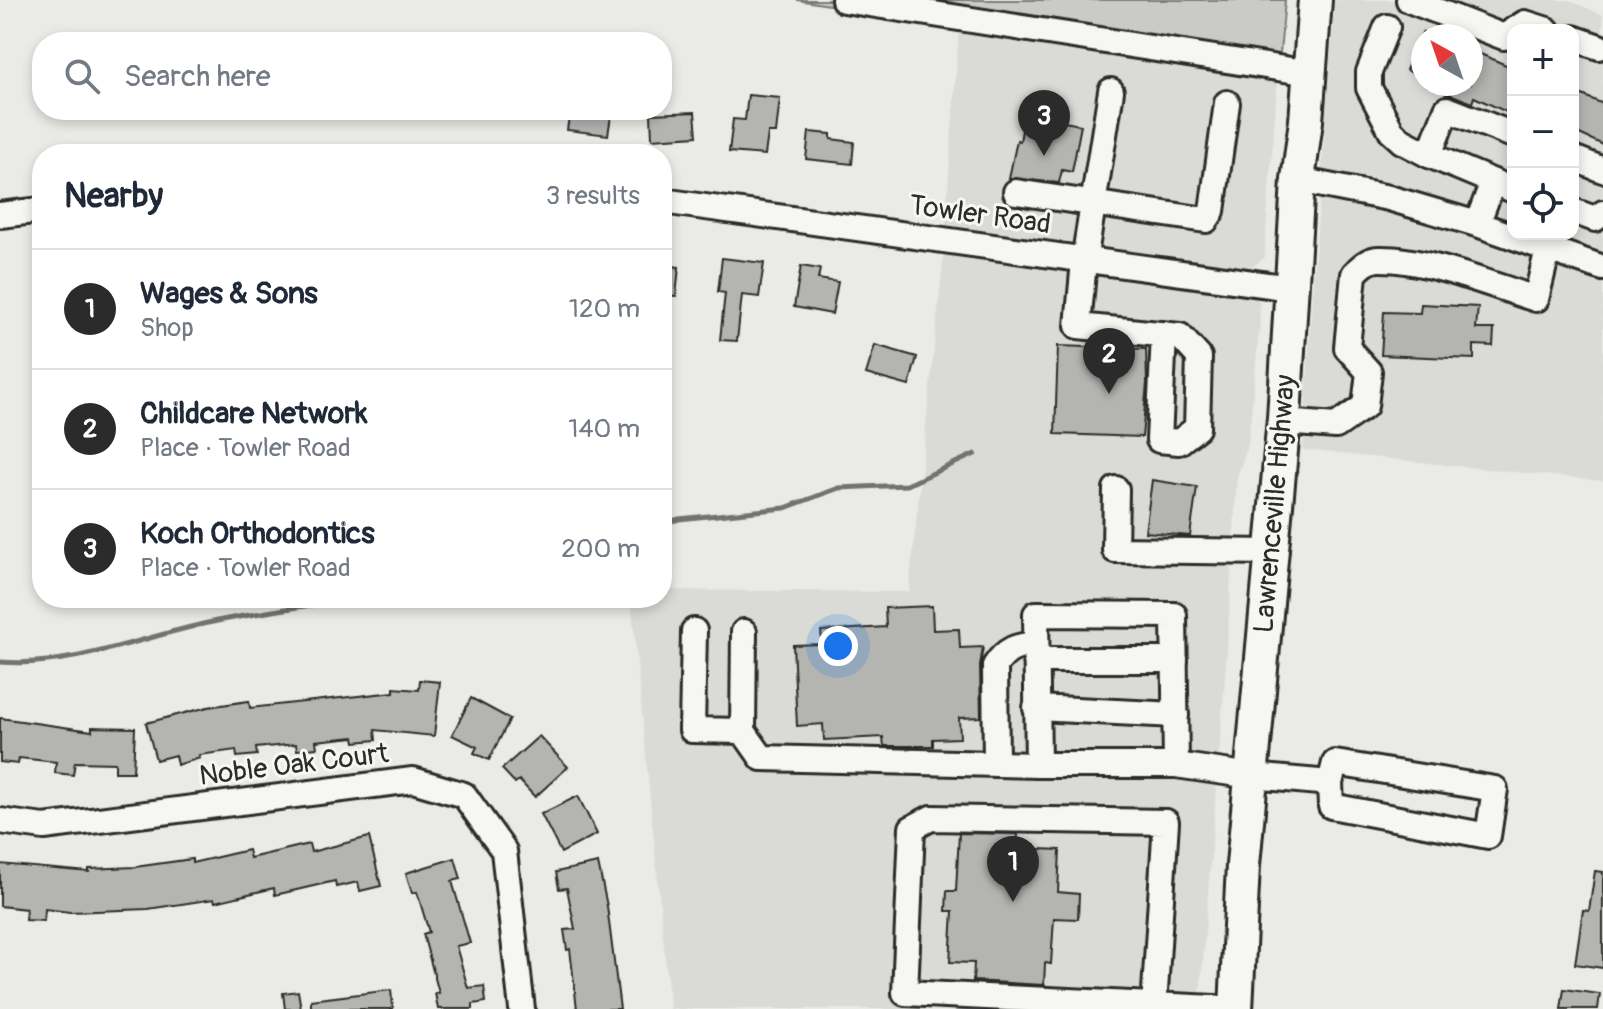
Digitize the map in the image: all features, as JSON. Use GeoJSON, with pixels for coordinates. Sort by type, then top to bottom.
{"type":"FeatureCollection","features":[{"type":"Feature","properties":{"kind":"main road","name":"Lawrenceville Highway"},"geometry":{"type":"LineString","coordinates":[[1236,1009],[1243,865],[1283,422],[1298,180],[1315,0]]}},
{"type":"Feature","properties":{"kind":"street"},"geometry":{"type":"LineString","coordinates":[[844,0],[963,9],[1193,57],[1310,73]]}},
{"type":"Feature","properties":{"kind":"street"},"geometry":{"type":"LineString","coordinates":[[1409,0],[1504,37],[1507,35]]}},
{"type":"Feature","properties":{"kind":"street"},"geometry":{"type":"LineString","coordinates":[[1387,27],[1369,72],[1369,88],[1392,132],[1402,141],[1503,186],[1477,224]]}},
{"type":"Feature","properties":{"kind":"street"},"geometry":{"type":"LineString","coordinates":[[1579,40],[1599,47]]}},
{"type":"Feature","properties":{"kind":"street"},"geometry":{"type":"LineString","coordinates":[[1111,91],[1084,261],[1078,326],[1164,334]]}},
{"type":"Feature","properties":{"kind":"street"},"geometry":{"type":"LineString","coordinates":[[1016,192],[1206,220],[1212,211],[1227,103]]}},
{"type":"Feature","properties":{"kind":"street"},"geometry":{"type":"LineString","coordinates":[[1429,155],[1447,109],[1507,133]]}},
{"type":"Feature","properties":{"kind":"street"},"geometry":{"type":"LineString","coordinates":[[1579,160],[1603,170]]}},
{"type":"Feature","properties":{"kind":"street"},"geometry":{"type":"LineString","coordinates":[[1298,180],[1389,198],[1477,224],[1603,268]]}},
{"type":"Feature","properties":{"kind":"street","name":"Towler Road"},"geometry":{"type":"LineString","coordinates":[[672,202],[1290,288]]}},
{"type":"Feature","properties":{"kind":"street"},"geometry":{"type":"LineString","coordinates":[[0,215],[32,211]]}},
{"type":"Feature","properties":{"kind":"street"},"geometry":{"type":"LineString","coordinates":[[1579,213],[1595,219],[1603,213]]}},
{"type":"Feature","properties":{"kind":"street"},"geometry":{"type":"LineString","coordinates":[[1283,422],[1336,426],[1365,406],[1369,372],[1347,348],[1354,274],[1362,266],[1376,258],[1425,265],[1536,299],[1548,249]]}},
{"type":"Feature","properties":{"kind":"street"},"geometry":{"type":"LineString","coordinates":[[1116,489],[1115,550],[1272,552]]}},
{"type":"Feature","properties":{"kind":"street"},"geometry":{"type":"LineString","coordinates":[[1038,765],[1036,614],[1174,615],[1176,765]]}},
{"type":"Feature","properties":{"kind":"street"},"geometry":{"type":"LineString","coordinates":[[694,631],[692,730],[743,731]]}},
{"type":"Feature","properties":{"kind":"street"},"geometry":{"type":"LineString","coordinates":[[744,632],[743,731],[762,758],[1176,765],[1330,783]]}},
{"type":"Feature","properties":{"kind":"street"},"geometry":{"type":"LineString","coordinates":[[996,764],[995,666],[1010,649],[1175,660]]}},
{"type":"Feature","properties":{"kind":"street"},"geometry":{"type":"LineString","coordinates":[[1036,708],[1176,715]]}},
{"type":"Feature","properties":{"kind":"street"},"geometry":{"type":"LineString","coordinates":[[1335,763],[1495,789],[1488,836],[1331,806],[1330,783],[1335,763]]}},
{"type":"Feature","properties":{"kind":"street","name":"Noble Oak Court"},"geometry":{"type":"LineString","coordinates":[[0,821],[44,827],[413,780],[464,795],[504,851],[522,1009]]}},
{"type":"Feature","properties":{"kind":"street"},"geometry":{"type":"LineString","coordinates":[[1154,1006],[1166,822],[931,818],[912,828],[905,993],[1154,1006],[1236,1009]]}},
{"type":"Feature","properties":{"kind":"shaded area"},"geometry":{"type":"Polygon","coordinates":[[[797,0],[1285,0],[1278,74],[797,0]]]}},
{"type":"Feature","properties":{"kind":"shaded area"},"geometry":{"type":"Polygon","coordinates":[[[1335,0],[1568,0],[1603,15],[1603,481],[1303,450],[1335,0]]]}},
{"type":"Feature","properties":{"kind":"shaded area"},"geometry":{"type":"Polygon","coordinates":[[[959,26],[1278,74],[1264,258],[1244,273],[945,234],[959,26]]]}},
{"type":"Feature","properties":{"kind":"shaded area"},"geometry":{"type":"Polygon","coordinates":[[[944,252],[1245,292],[1259,301],[1260,322],[1248,445],[1237,477],[1199,1009],[670,1009],[632,608],[672,608],[672,590],[909,592],[944,252]]]}},
{"type":"Feature","properties":{"kind":"building"},"geometry":{"type":"Polygon","coordinates":[[[1483,55],[1507,65],[1507,112],[1474,97],[1472,103],[1455,96],[1483,96],[1483,55]]]}},
{"type":"Feature","properties":{"kind":"building"},"geometry":{"type":"Polygon","coordinates":[[[1579,94],[1603,104],[1603,145],[1579,134],[1579,94]]]}},
{"type":"Feature","properties":{"kind":"building"},"geometry":{"type":"Polygon","coordinates":[[[748,95],[780,98],[776,133],[768,133],[765,155],[729,152],[733,119],[745,120],[748,95]]]}},
{"type":"Feature","properties":{"kind":"building"},"geometry":{"type":"Polygon","coordinates":[[[695,112],[697,136],[652,139],[651,120],[672,120],[672,113],[695,112]]]}},
{"type":"Feature","properties":{"kind":"building"},"geometry":{"type":"Polygon","coordinates":[[[1025,115],[1081,125],[1072,172],[1062,170],[1059,183],[1009,178],[1025,115]]]}},
{"type":"Feature","properties":{"kind":"building"},"geometry":{"type":"Polygon","coordinates":[[[568,120],[610,120],[608,135],[567,130],[568,120]]]}},
{"type":"Feature","properties":{"kind":"building"},"geometry":{"type":"Polygon","coordinates":[[[809,132],[831,134],[831,139],[854,142],[852,164],[806,159],[809,132]]]}},
{"type":"Feature","properties":{"kind":"building"},"geometry":{"type":"Polygon","coordinates":[[[722,258],[764,263],[759,297],[742,295],[737,341],[720,340],[725,293],[718,292],[722,258]]]}},
{"type":"Feature","properties":{"kind":"building"},"geometry":{"type":"Polygon","coordinates":[[[672,266],[679,267],[676,296],[672,296],[672,266]]]}},
{"type":"Feature","properties":{"kind":"building"},"geometry":{"type":"Polygon","coordinates":[[[801,266],[820,269],[818,279],[838,282],[832,314],[794,307],[801,266]]]}},
{"type":"Feature","properties":{"kind":"building"},"geometry":{"type":"Polygon","coordinates":[[[1421,304],[1478,307],[1476,329],[1494,329],[1493,346],[1474,345],[1474,359],[1381,355],[1384,312],[1420,313],[1421,304]]]}},
{"type":"Feature","properties":{"kind":"building"},"geometry":{"type":"Polygon","coordinates":[[[875,345],[917,357],[909,386],[866,374],[875,345]]]}},
{"type":"Feature","properties":{"kind":"building"},"geometry":{"type":"Polygon","coordinates":[[[1058,346],[1146,349],[1147,383],[1142,437],[1055,434],[1058,346]]]}},
{"type":"Feature","properties":{"kind":"building"},"geometry":{"type":"Polygon","coordinates":[[[1152,480],[1197,487],[1190,536],[1145,532],[1152,480]]]}},
{"type":"Feature","properties":{"kind":"building"},"geometry":{"type":"Polygon","coordinates":[[[932,606],[933,630],[959,629],[960,648],[983,647],[980,666],[981,717],[959,718],[960,738],[933,739],[933,746],[884,746],[883,737],[824,740],[823,724],[797,726],[793,645],[822,644],[821,631],[886,627],[885,608],[932,606]]]}},
{"type":"Feature","properties":{"kind":"building"},"geometry":{"type":"Polygon","coordinates":[[[420,680],[440,682],[434,736],[375,730],[376,740],[355,742],[354,737],[316,741],[317,748],[297,750],[296,744],[256,748],[257,755],[237,757],[236,750],[199,755],[200,758],[177,765],[175,755],[156,760],[146,723],[208,707],[249,701],[250,708],[394,692],[394,688],[419,690],[420,680]]]}},
{"type":"Feature","properties":{"kind":"building"},"geometry":{"type":"Polygon","coordinates":[[[471,698],[510,719],[489,760],[474,753],[477,747],[452,735],[471,698]]]}},
{"type":"Feature","properties":{"kind":"building"},"geometry":{"type":"Polygon","coordinates":[[[0,718],[92,731],[92,727],[135,728],[133,772],[115,772],[115,763],[75,762],[73,775],[55,773],[56,762],[19,758],[18,764],[0,762],[0,718]]]}},
{"type":"Feature","properties":{"kind":"building"},"geometry":{"type":"Polygon","coordinates":[[[539,736],[568,767],[535,797],[519,780],[515,783],[502,769],[539,736]]]}},
{"type":"Feature","properties":{"kind":"building"},"geometry":{"type":"Polygon","coordinates":[[[578,796],[597,834],[561,853],[541,814],[578,796]]]}},
{"type":"Feature","properties":{"kind":"building"},"geometry":{"type":"Polygon","coordinates":[[[959,833],[1018,834],[1017,848],[1060,850],[1058,892],[1079,894],[1078,919],[1054,918],[1051,964],[1045,963],[1044,985],[973,981],[974,963],[950,962],[953,911],[946,911],[947,891],[956,891],[959,833]]]}},
{"type":"Feature","properties":{"kind":"building"},"geometry":{"type":"Polygon","coordinates":[[[369,837],[381,886],[360,891],[358,882],[336,887],[335,881],[275,895],[274,888],[215,902],[214,899],[148,909],[70,912],[45,909],[44,921],[25,920],[26,909],[0,906],[0,864],[89,872],[89,869],[135,867],[192,859],[192,863],[248,850],[250,858],[309,844],[311,852],[369,837]]]}},
{"type":"Feature","properties":{"kind":"building"},"geometry":{"type":"Polygon","coordinates":[[[455,858],[461,879],[452,881],[470,943],[456,946],[468,988],[484,986],[486,1002],[473,1004],[473,1009],[438,1009],[435,993],[439,993],[423,934],[429,932],[417,892],[412,893],[406,873],[455,858]]]}},
{"type":"Feature","properties":{"kind":"building"},"geometry":{"type":"Polygon","coordinates":[[[598,863],[607,906],[620,1009],[577,1009],[570,949],[567,950],[564,930],[575,929],[567,888],[559,889],[556,872],[598,863]]]}},
{"type":"Feature","properties":{"kind":"building"},"geometry":{"type":"Polygon","coordinates":[[[1595,871],[1603,872],[1603,968],[1575,964],[1583,910],[1589,911],[1595,871]]]}},
{"type":"Feature","properties":{"kind":"building"},"geometry":{"type":"Polygon","coordinates":[[[1564,989],[1600,994],[1598,1009],[1561,1009],[1564,989]]]}},
{"type":"Feature","properties":{"kind":"building"},"geometry":{"type":"Polygon","coordinates":[[[391,990],[393,1009],[311,1009],[311,1000],[391,990]]]}},
{"type":"Feature","properties":{"kind":"building"},"geometry":{"type":"Polygon","coordinates":[[[298,991],[301,1009],[285,1009],[283,993],[298,991]]]}},
{"type":"Feature","properties":{"kind":"waterway"},"geometry":{"type":"LineString","coordinates":[[672,521],[785,508],[839,488],[907,485],[975,454]]}},
{"type":"Feature","properties":{"kind":"waterway"},"geometry":{"type":"LineString","coordinates":[[0,662],[26,663],[77,657],[203,624],[290,608]]}},
{"type":"Feature","properties":{"kind":"place","name":"Koch Orthodontics"},"geometry":{"type":"Point","coordinates":[1044,156]}},
{"type":"Feature","properties":{"kind":"place","name":"Childcare Network"},"geometry":{"type":"Point","coordinates":[1109,394]}},
{"type":"Feature","properties":{"kind":"place","name":"Wages & Sons"},"geometry":{"type":"Point","coordinates":[1013,902]}}]}
